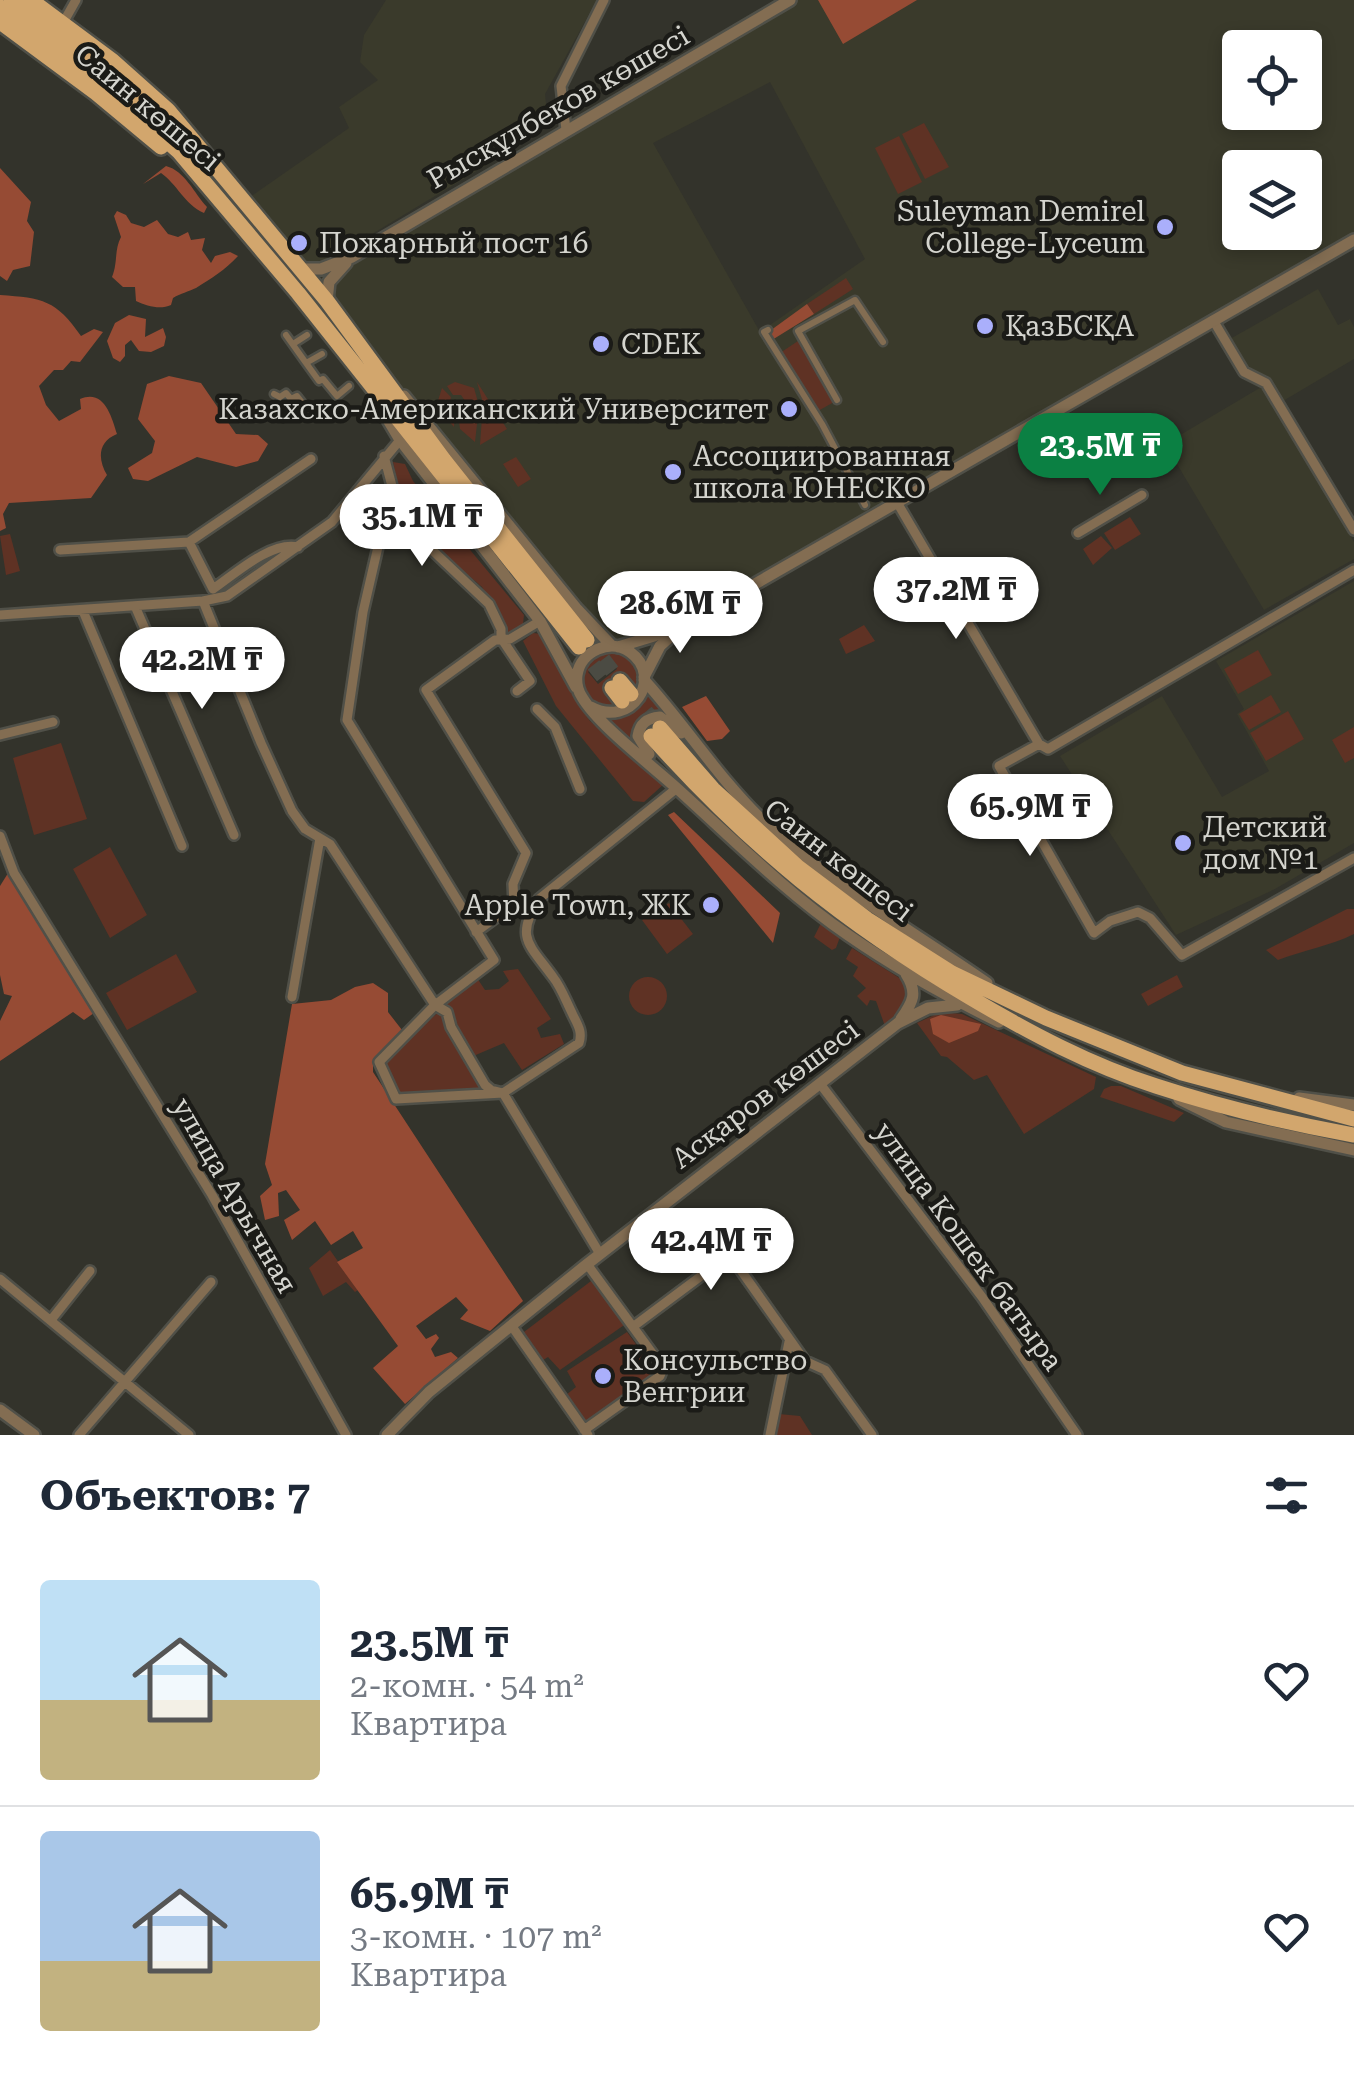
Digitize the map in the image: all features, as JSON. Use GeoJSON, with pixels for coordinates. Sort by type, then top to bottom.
{"type":"FeatureCollection","features":[{"type":"Feature","properties":{"kind":"main road","name":"Саин көшесі"},"geometry":{"type":"LineString","coordinates":[[10,0],[123,85],[213,166]]}},
{"type":"Feature","properties":{"kind":"main road","name":"Саин көшесі"},"geometry":{"type":"LineString","coordinates":[[31,0],[156,97],[213,166]]}},
{"type":"Feature","properties":{"kind":"main road","name":"Саин көшесі"},"geometry":{"type":"LineString","coordinates":[[0,7],[140,114],[179,152],[219,201]]}},
{"type":"Feature","properties":{"kind":"main road","name":"Саин көшесі"},"geometry":{"type":"LineString","coordinates":[[0,22],[96,93],[175,158],[219,201]]}},
{"type":"Feature","properties":{"kind":"main road"},"geometry":{"type":"LineString","coordinates":[[213,166],[327,300],[583,644],[219,201]]}},
{"type":"Feature","properties":{"kind":"main road","name":"Саин көшесі"},"geometry":{"type":"LineString","coordinates":[[1038,1038],[880,942],[768,856],[704,795],[655,732],[819,884],[936,963],[983,989],[1133,1055],[1243,1092]]}},
{"type":"Feature","properties":{"kind":"main road"},"geometry":{"type":"LineString","coordinates":[[1038,1038],[1153,1086],[1282,1121],[1354,1135]]}},
{"type":"Feature","properties":{"kind":"main road"},"geometry":{"type":"LineString","coordinates":[[1243,1092],[1354,1118]]}},
{"type":"Feature","properties":{"kind":"street"},"geometry":{"type":"LineString","coordinates":[[63,22],[76,0]]}},
{"type":"Feature","properties":{"kind":"street"},"geometry":{"type":"LineString","coordinates":[[566,130],[561,86],[604,0]]}},
{"type":"Feature","properties":{"kind":"street","name":"Рысқұлбеков көшесі"},"geometry":{"type":"LineString","coordinates":[[352,257],[790,0]]}},
{"type":"Feature","properties":{"kind":"street"},"geometry":{"type":"LineString","coordinates":[[694,619],[660,646],[640,696],[628,708],[608,713],[586,702],[577,682],[580,664],[590,653],[654,636],[694,619],[1354,240]]}},
{"type":"Feature","properties":{"kind":"street"},"geometry":{"type":"LineString","coordinates":[[301,269],[321,269],[352,257]]}},
{"type":"Feature","properties":{"kind":"street"},"geometry":{"type":"LineString","coordinates":[[327,300],[329,282],[352,257]]}},
{"type":"Feature","properties":{"kind":"street"},"geometry":{"type":"LineString","coordinates":[[837,400],[798,332],[855,300],[883,342]]}},
{"type":"Feature","properties":{"kind":"street"},"geometry":{"type":"LineString","coordinates":[[1213,320],[1244,372],[1266,383],[1354,530]]}},
{"type":"Feature","properties":{"kind":"street"},"geometry":{"type":"LineString","coordinates":[[768,330],[764,332],[866,504]]}},
{"type":"Feature","properties":{"kind":"street"},"geometry":{"type":"LineString","coordinates":[[286,334],[319,381],[323,379],[336,396],[349,386]]}},
{"type":"Feature","properties":{"kind":"street"},"geometry":{"type":"LineString","coordinates":[[293,344],[307,335]]}},
{"type":"Feature","properties":{"kind":"street"},"geometry":{"type":"LineString","coordinates":[[306,363],[322,354]]}},
{"type":"Feature","properties":{"kind":"street"},"geometry":{"type":"LineString","coordinates":[[371,360],[441,438],[576,608],[615,647],[637,659],[644,679],[735,793],[821,871],[1011,1000]]}},
{"type":"Feature","properties":{"kind":"street"},"geometry":{"type":"LineString","coordinates":[[366,382],[400,440],[540,621],[586,702],[815,911],[906,974],[1038,1038]]}},
{"type":"Feature","properties":{"kind":"street"},"geometry":{"type":"LineString","coordinates":[[274,394],[280,397],[286,393],[291,399],[297,396],[308,410]]}},
{"type":"Feature","properties":{"kind":"street"},"geometry":{"type":"LineString","coordinates":[[0,615],[203,601],[226,596],[332,522],[400,440]]}},
{"type":"Feature","properties":{"kind":"street"},"geometry":{"type":"LineString","coordinates":[[384,456],[400,513],[413,532],[489,604],[501,629],[500,638],[530,681],[516,690]]}},
{"type":"Feature","properties":{"kind":"street"},"geometry":{"type":"LineString","coordinates":[[60,550],[189,542],[311,460]]}},
{"type":"Feature","properties":{"kind":"street"},"geometry":{"type":"LineString","coordinates":[[392,486],[363,612],[348,723],[494,960],[434,1005],[379,1062],[396,1100],[503,1093],[579,1044],[582,1036],[556,980],[529,948],[527,918],[539,900],[677,788]]}},
{"type":"Feature","properties":{"kind":"street"},"geometry":{"type":"LineString","coordinates":[[1078,533],[1142,495]]}},
{"type":"Feature","properties":{"kind":"street"},"geometry":{"type":"LineString","coordinates":[[898,504],[1039,744],[1048,749],[1354,570]]}},
{"type":"Feature","properties":{"kind":"street"},"geometry":{"type":"LineString","coordinates":[[189,542],[213,588],[274,550],[298,547]]}},
{"type":"Feature","properties":{"kind":"street"},"geometry":{"type":"LineString","coordinates":[[203,601],[292,810],[304,829],[330,844],[434,1005],[447,1012],[484,1085],[503,1093],[600,1254]]}},
{"type":"Feature","properties":{"kind":"street"},"geometry":{"type":"LineString","coordinates":[[135,606],[234,834]]}},
{"type":"Feature","properties":{"kind":"street"},"geometry":{"type":"LineString","coordinates":[[83,611],[182,846]]}},
{"type":"Feature","properties":{"kind":"street"},"geometry":{"type":"LineString","coordinates":[[476,932],[514,904],[514,879],[526,853],[426,690],[500,638],[510,639],[540,621]]}},
{"type":"Feature","properties":{"kind":"street"},"geometry":{"type":"LineString","coordinates":[[537,709],[556,728],[580,789]]}},
{"type":"Feature","properties":{"kind":"street"},"geometry":{"type":"LineString","coordinates":[[677,788],[639,741],[643,723],[652,718],[666,720],[702,752]]}},
{"type":"Feature","properties":{"kind":"street"},"geometry":{"type":"LineString","coordinates":[[0,734],[53,722]]}},
{"type":"Feature","properties":{"kind":"street"},"geometry":{"type":"LineString","coordinates":[[1039,744],[999,766],[1094,933],[1110,921],[1138,912],[1150,918],[1182,955],[1354,858]]}},
{"type":"Feature","properties":{"kind":"street","name":"улица Арычная"},"geometry":{"type":"LineString","coordinates":[[0,836],[14,873],[212,1195],[346,1435]]}},
{"type":"Feature","properties":{"kind":"street"},"geometry":{"type":"LineString","coordinates":[[292,997],[320,838]]}},
{"type":"Feature","properties":{"kind":"street"},"geometry":{"type":"LineString","coordinates":[[898,1023],[914,998],[906,974]]}},
{"type":"Feature","properties":{"kind":"street","name":"Асқаров көшесі"},"geometry":{"type":"LineString","coordinates":[[385,1434],[429,1392],[587,1264],[898,1023],[944,1004],[966,1006]]}},
{"type":"Feature","properties":{"kind":"street","name":"улица Кошек батыра"},"geometry":{"type":"LineString","coordinates":[[821,1085],[982,1297],[1077,1435]]}},
{"type":"Feature","properties":{"kind":"street"},"geometry":{"type":"LineString","coordinates":[[1153,1086],[1226,1122],[1354,1150]]}},
{"type":"Feature","properties":{"kind":"street"},"geometry":{"type":"LineString","coordinates":[[1243,1092],[1354,1105]]}},
{"type":"Feature","properties":{"kind":"street"},"geometry":{"type":"LineString","coordinates":[[634,1326],[764,1229]]}},
{"type":"Feature","properties":{"kind":"street"},"geometry":{"type":"LineString","coordinates":[[730,1255],[789,1342],[805,1362],[825,1370],[872,1435]]}},
{"type":"Feature","properties":{"kind":"street"},"geometry":{"type":"LineString","coordinates":[[511,1326],[586,1432],[660,1376],[663,1368],[587,1264]]}},
{"type":"Feature","properties":{"kind":"street"},"geometry":{"type":"LineString","coordinates":[[52,1320],[90,1271]]}},
{"type":"Feature","properties":{"kind":"street"},"geometry":{"type":"LineString","coordinates":[[0,1279],[190,1435]]}},
{"type":"Feature","properties":{"kind":"street"},"geometry":{"type":"LineString","coordinates":[[79,1435],[212,1282]]}},
{"type":"Feature","properties":{"kind":"street"},"geometry":{"type":"LineString","coordinates":[[770,1435],[789,1342]]}},
{"type":"Feature","properties":{"kind":"street"},"geometry":{"type":"LineString","coordinates":[[0,1410],[34,1435]]}},
{"type":"Feature","properties":{"kind":"shaded area"},"geometry":{"type":"Polygon","coordinates":[[[386,0],[597,0],[545,94],[547,113],[541,132],[329,260],[307,262],[247,199],[349,128],[339,107],[378,80],[360,62],[364,35],[386,0]]]}},
{"type":"Feature","properties":{"kind":"shaded area","name":"ҚазБСҚА"},"geometry":{"type":"Polygon","coordinates":[[[790,0],[1354,0],[1354,240],[694,619],[612,646],[313,283],[790,0]],[[770,82],[653,143],[760,332],[865,259],[770,82]]]}},
{"type":"Feature","properties":{"kind":"shaded area"},"geometry":{"type":"Polygon","coordinates":[[[818,0],[917,0],[843,44],[818,0]]]}},
{"type":"Feature","properties":{"kind":"shaded area"},"geometry":{"type":"Polygon","coordinates":[[[924,123],[949,167],[925,179],[902,134],[924,123]]]}},
{"type":"Feature","properties":{"kind":"shaded area"},"geometry":{"type":"Polygon","coordinates":[[[899,136],[922,182],[898,194],[875,148],[899,136]]]}},
{"type":"Feature","properties":{"kind":"shaded area"},"geometry":{"type":"Polygon","coordinates":[[[166,166],[189,183],[207,207],[204,213],[161,173],[143,184],[166,166]]]}},
{"type":"Feature","properties":{"kind":"shaded area"},"geometry":{"type":"Polygon","coordinates":[[[0,168],[31,202],[27,221],[34,232],[30,266],[13,270],[7,281],[0,276],[0,168]]]}},
{"type":"Feature","properties":{"kind":"shaded area"},"geometry":{"type":"Polygon","coordinates":[[[117,211],[131,223],[144,227],[157,220],[168,234],[178,237],[188,232],[191,240],[205,238],[202,250],[211,263],[215,256],[230,252],[238,256],[207,281],[173,298],[171,305],[158,307],[136,301],[135,287],[123,287],[112,277],[121,237],[114,216],[117,211]]]}},
{"type":"Feature","properties":{"kind":"shaded area"},"geometry":{"type":"Polygon","coordinates":[[[846,278],[853,289],[814,314],[807,304],[846,278]]]}},
{"type":"Feature","properties":{"kind":"shaded area"},"geometry":{"type":"Polygon","coordinates":[[[1318,289],[1338,325],[1350,319],[1354,327],[1354,359],[1283,401],[1270,380],[1247,371],[1230,339],[1318,289]]]}},
{"type":"Feature","properties":{"kind":"shaded area"},"geometry":{"type":"Polygon","coordinates":[[[0,295],[47,303],[64,315],[81,336],[94,329],[103,332],[80,362],[71,361],[63,370],[54,370],[39,386],[46,405],[59,421],[81,409],[80,399],[101,401],[117,434],[103,447],[101,458],[107,475],[91,498],[9,503],[3,514],[6,528],[0,531],[0,295]]]}},
{"type":"Feature","properties":{"kind":"shaded area"},"geometry":{"type":"Polygon","coordinates":[[[807,304],[814,314],[772,340],[767,333],[807,304]]]}},
{"type":"Feature","properties":{"kind":"shaded area"},"geometry":{"type":"Polygon","coordinates":[[[129,315],[146,319],[145,337],[163,328],[166,337],[164,346],[151,352],[139,351],[131,340],[125,345],[125,356],[120,362],[113,358],[107,341],[115,323],[129,315]]]}},
{"type":"Feature","properties":{"kind":"shaded area"},"geometry":{"type":"Polygon","coordinates":[[[798,341],[834,402],[818,411],[780,353],[798,341]]]}},
{"type":"Feature","properties":{"kind":"shaded area"},"geometry":{"type":"Polygon","coordinates":[[[169,376],[201,383],[236,434],[258,435],[268,444],[258,461],[236,467],[197,457],[148,481],[133,479],[128,468],[152,453],[155,441],[138,419],[147,384],[169,376]]]}},
{"type":"Feature","properties":{"kind":"shaded area"},"geometry":{"type":"Polygon","coordinates":[[[455,382],[474,388],[478,402],[453,395],[447,386],[455,382]]]}},
{"type":"Feature","properties":{"kind":"shaded area"},"geometry":{"type":"Polygon","coordinates":[[[477,382],[507,429],[480,445],[483,403],[477,382]]]}},
{"type":"Feature","properties":{"kind":"shaded area"},"geometry":{"type":"Polygon","coordinates":[[[1263,386],[1354,542],[1354,559],[1264,610],[1165,444],[1263,386]]]}},
{"type":"Feature","properties":{"kind":"shaded area"},"geometry":{"type":"Polygon","coordinates":[[[442,388],[451,397],[454,427],[436,407],[442,388]]]}},
{"type":"Feature","properties":{"kind":"shaded area"},"geometry":{"type":"Polygon","coordinates":[[[467,404],[479,406],[475,442],[460,429],[458,413],[467,404]]]}},
{"type":"Feature","properties":{"kind":"shaded area"},"geometry":{"type":"Polygon","coordinates":[[[516,457],[531,479],[518,487],[503,464],[516,457]]]}},
{"type":"Feature","properties":{"kind":"shaded area"},"geometry":{"type":"Polygon","coordinates":[[[393,462],[405,464],[413,481],[524,615],[523,624],[508,634],[482,587],[432,544],[401,499],[393,462]]]}},
{"type":"Feature","properties":{"kind":"shaded area"},"geometry":{"type":"Polygon","coordinates":[[[1130,517],[1141,534],[1115,550],[1104,533],[1130,517]]]}},
{"type":"Feature","properties":{"kind":"shaded area"},"geometry":{"type":"Polygon","coordinates":[[[10,534],[20,571],[6,575],[0,536],[10,534]]]}},
{"type":"Feature","properties":{"kind":"shaded area"},"geometry":{"type":"Polygon","coordinates":[[[1101,536],[1112,548],[1093,565],[1083,549],[1101,536]]]}},
{"type":"Feature","properties":{"kind":"shaded area"},"geometry":{"type":"Polygon","coordinates":[[[1354,581],[1354,843],[1275,889],[1176,935],[1060,756],[1162,696],[1222,797],[1269,771],[1237,714],[1244,709],[1216,661],[1354,581]]]}},
{"type":"Feature","properties":{"kind":"shaded area"},"geometry":{"type":"Polygon","coordinates":[[[864,625],[875,641],[846,654],[839,639],[864,625]]]}},
{"type":"Feature","properties":{"kind":"shaded area"},"geometry":{"type":"Polygon","coordinates":[[[533,633],[541,634],[590,721],[664,784],[644,802],[633,801],[556,706],[523,641],[533,633]]]}},
{"type":"Feature","properties":{"kind":"shaded area"},"geometry":{"type":"Polygon","coordinates":[[[1258,650],[1272,675],[1238,694],[1224,669],[1258,650]]]}},
{"type":"Feature","properties":{"kind":"shaded area"},"geometry":{"type":"Polygon","coordinates":[[[609,652],[624,656],[637,671],[636,693],[615,708],[594,703],[582,686],[584,672],[609,652]],[[607,657],[588,672],[598,684],[617,669],[607,657]]]}},
{"type":"Feature","properties":{"kind":"shaded area"},"geometry":{"type":"Polygon","coordinates":[[[648,688],[663,709],[640,717],[629,740],[608,719],[635,711],[648,688]]]}},
{"type":"Feature","properties":{"kind":"shaded area"},"geometry":{"type":"Polygon","coordinates":[[[1271,695],[1281,712],[1249,730],[1239,714],[1271,695]]]}},
{"type":"Feature","properties":{"kind":"shaded area"},"geometry":{"type":"Polygon","coordinates":[[[706,696],[730,731],[722,739],[707,741],[682,707],[706,696]]]}},
{"type":"Feature","properties":{"kind":"shaded area"},"geometry":{"type":"Polygon","coordinates":[[[1288,711],[1304,739],[1266,761],[1250,733],[1288,711]]]}},
{"type":"Feature","properties":{"kind":"shaded area"},"geometry":{"type":"Polygon","coordinates":[[[1354,727],[1354,758],[1345,763],[1332,740],[1354,727]]]}},
{"type":"Feature","properties":{"kind":"shaded area"},"geometry":{"type":"Polygon","coordinates":[[[61,743],[87,819],[34,835],[13,758],[61,743]]]}},
{"type":"Feature","properties":{"kind":"shaded area"},"geometry":{"type":"Polygon","coordinates":[[[674,812],[780,913],[773,943],[668,815],[674,812]]]}},
{"type":"Feature","properties":{"kind":"shaded area"},"geometry":{"type":"Polygon","coordinates":[[[110,847],[147,915],[110,938],[73,869],[110,847]]]}},
{"type":"Feature","properties":{"kind":"shaded area"},"geometry":{"type":"Polygon","coordinates":[[[10,870],[94,1013],[84,1020],[73,1012],[0,1061],[0,1021],[12,996],[4,994],[0,975],[0,886],[10,870]]]}},
{"type":"Feature","properties":{"kind":"shaded area"},"geometry":{"type":"Polygon","coordinates":[[[669,903],[693,934],[667,954],[642,920],[669,903]]]}},
{"type":"Feature","properties":{"kind":"shaded area"},"geometry":{"type":"Polygon","coordinates":[[[1354,909],[1354,934],[1278,960],[1266,950],[1354,909]]]}},
{"type":"Feature","properties":{"kind":"shaded area"},"geometry":{"type":"Polygon","coordinates":[[[821,923],[840,937],[832,950],[814,937],[821,923]]]}},
{"type":"Feature","properties":{"kind":"shaded area"},"geometry":{"type":"Polygon","coordinates":[[[852,948],[901,979],[908,993],[904,1009],[886,1029],[876,1001],[870,1000],[867,1006],[857,996],[866,988],[853,976],[858,967],[846,959],[852,948]]]}},
{"type":"Feature","properties":{"kind":"shaded area"},"geometry":{"type":"Polygon","coordinates":[[[176,954],[197,992],[127,1030],[106,993],[176,954]]]}},
{"type":"Feature","properties":{"kind":"shaded area"},"geometry":{"type":"Polygon","coordinates":[[[518,969],[551,1019],[537,1028],[541,1038],[560,1034],[564,1044],[522,1070],[504,1043],[471,1057],[476,1069],[472,1074],[483,1088],[401,1094],[384,1071],[387,1055],[440,1011],[443,1000],[477,978],[485,990],[499,989],[509,981],[503,971],[518,969]]]}},
{"type":"Feature","properties":{"kind":"shaded area"},"geometry":{"type":"Polygon","coordinates":[[[1177,975],[1183,987],[1148,1006],[1141,994],[1177,975]]]}},
{"type":"Feature","properties":{"kind":"shaded area"},"geometry":{"type":"Polygon","coordinates":[[[648,977],[661,983],[667,996],[661,1009],[648,1015],[635,1009],[629,996],[635,983],[648,977]]]}},
{"type":"Feature","properties":{"kind":"shaded area"},"geometry":{"type":"Polygon","coordinates":[[[373,983],[388,993],[388,1012],[402,1030],[373,1062],[373,1072],[523,1301],[490,1331],[460,1319],[468,1310],[456,1297],[416,1326],[426,1339],[436,1334],[439,1338],[431,1349],[435,1357],[451,1352],[458,1358],[405,1404],[373,1368],[398,1346],[337,1262],[363,1248],[353,1231],[331,1245],[315,1221],[292,1240],[284,1220],[300,1210],[286,1190],[278,1193],[279,1216],[265,1220],[260,1196],[272,1185],[265,1164],[292,1004],[331,1000],[355,987],[373,983]]]}},
{"type":"Feature","properties":{"kind":"shaded area"},"geometry":{"type":"Polygon","coordinates":[[[941,1012],[962,1014],[1096,1077],[1094,1089],[1024,1134],[987,1075],[974,1080],[941,1056],[917,1023],[941,1012]]]}},
{"type":"Feature","properties":{"kind":"shaded area"},"geometry":{"type":"Polygon","coordinates":[[[941,1015],[981,1024],[978,1031],[949,1043],[933,1034],[930,1019],[941,1015]]]}},
{"type":"Feature","properties":{"kind":"shaded area"},"geometry":{"type":"Polygon","coordinates":[[[1111,1086],[1121,1086],[1184,1113],[1174,1122],[1100,1097],[1111,1086]]]}},
{"type":"Feature","properties":{"kind":"shaded area"},"geometry":{"type":"Polygon","coordinates":[[[330,1250],[358,1290],[355,1292],[346,1282],[323,1296],[309,1268],[330,1250]]]}},
{"type":"Feature","properties":{"kind":"shaded area"},"geometry":{"type":"Polygon","coordinates":[[[595,1278],[627,1323],[560,1370],[548,1357],[540,1362],[520,1335],[595,1278]]]}},
{"type":"Feature","properties":{"kind":"shaded area"},"geometry":{"type":"Polygon","coordinates":[[[627,1332],[657,1373],[587,1422],[566,1395],[576,1387],[567,1371],[627,1332]]]}},
{"type":"Feature","properties":{"kind":"shaded area"},"geometry":{"type":"Polygon","coordinates":[[[779,1414],[800,1416],[812,1435],[775,1435],[779,1414]]]}},
{"type":"Feature","properties":{"kind":"tunnel"},"geometry":{"type":"LineString","coordinates":[[589,641],[620,681]]}},
{"type":"Feature","properties":{"kind":"tunnel"},"geometry":{"type":"LineString","coordinates":[[579,647],[612,688]]}},
{"type":"Feature","properties":{"kind":"tunnel"},"geometry":{"type":"LineString","coordinates":[[631,694],[660,728]]}},
{"type":"Feature","properties":{"kind":"place","name":"Suleyman Demirel College-Lyceum"},"geometry":{"type":"Point","coordinates":[1165,227]}},
{"type":"Feature","properties":{"kind":"place","name":"Пожарный пост 16"},"geometry":{"type":"Point","coordinates":[299,243]}},
{"type":"Feature","properties":{"kind":"place","name":"ҚазБСҚА"},"geometry":{"type":"Point","coordinates":[985,326]}},
{"type":"Feature","properties":{"kind":"place","name":"CDEK"},"geometry":{"type":"Point","coordinates":[601,344]}},
{"type":"Feature","properties":{"kind":"place","name":"Казахско-Американский Университет"},"geometry":{"type":"Point","coordinates":[789,409]}},
{"type":"Feature","properties":{"kind":"place","name":"Ассоциированная школа ЮНЕСКО"},"geometry":{"type":"Point","coordinates":[673,472]}},
{"type":"Feature","properties":{"kind":"place","name":"Детский дом №1"},"geometry":{"type":"Point","coordinates":[1183,843]}},
{"type":"Feature","properties":{"kind":"place","name":"Apple Town, ЖК"},"geometry":{"type":"Point","coordinates":[711,905]}},
{"type":"Feature","properties":{"kind":"place","name":"Консульство Венгрии"},"geometry":{"type":"Point","coordinates":[603,1376]}}]}
